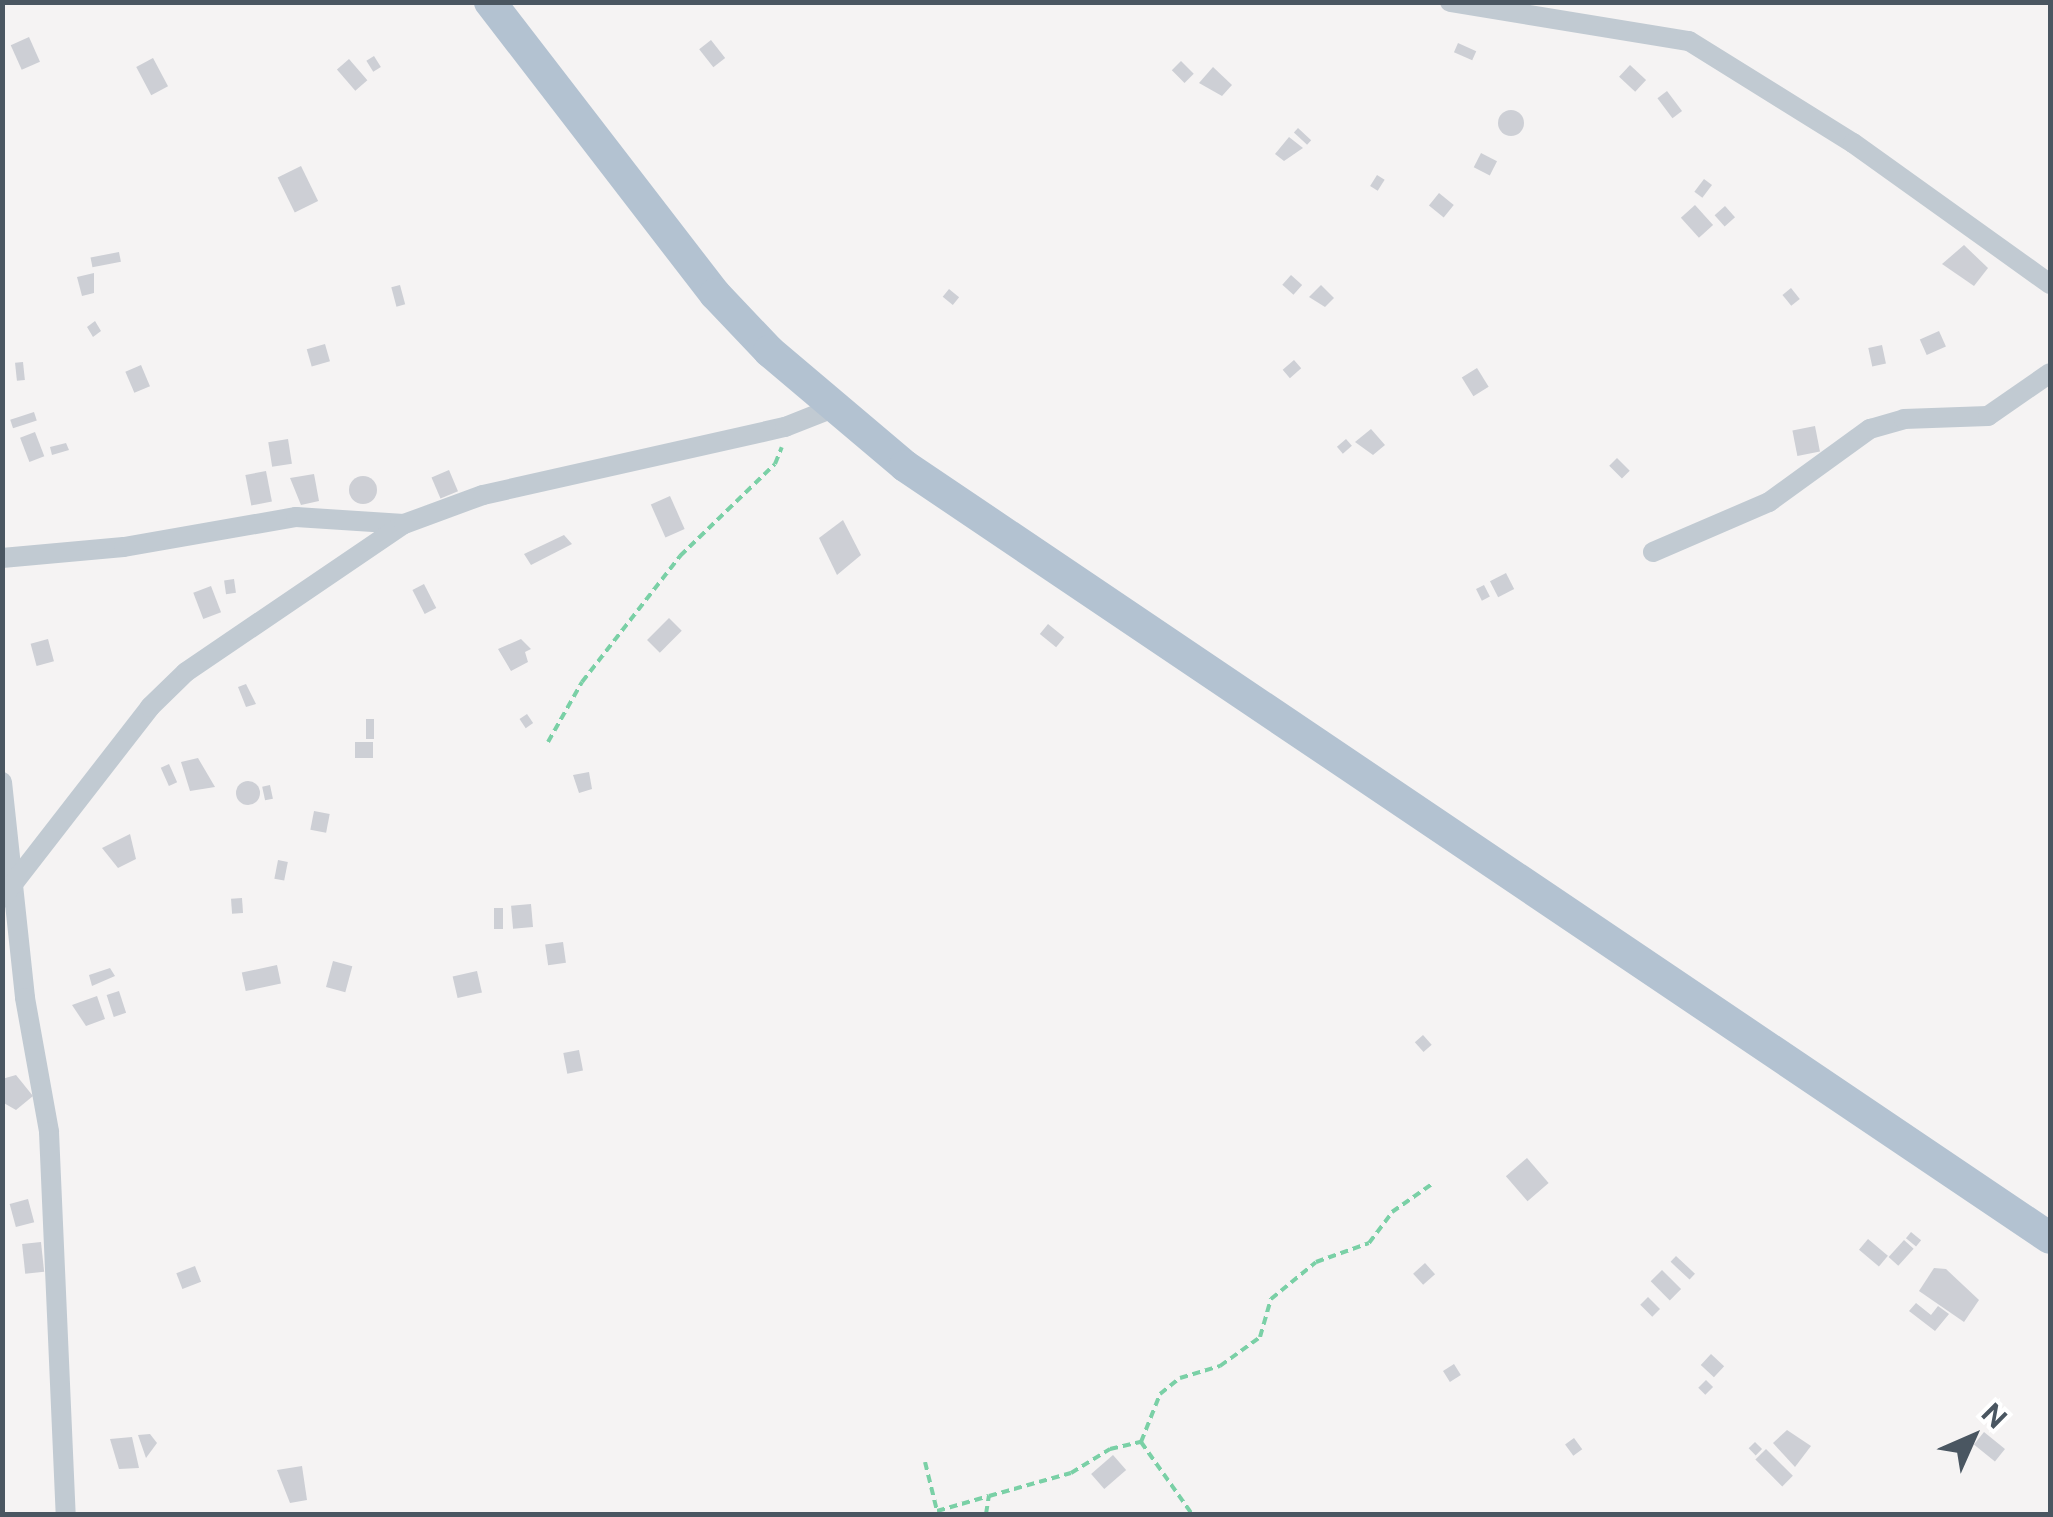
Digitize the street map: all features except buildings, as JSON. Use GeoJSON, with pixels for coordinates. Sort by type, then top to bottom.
{"type":"FeatureCollection","features":[{"type":"Feature","properties":{"kind":"main road"},"geometry":{"type":"LineString","coordinates":[[490,2],[715,294],[833,408],[905,466],[2050,1238]]}},
{"type":"Feature","properties":{"kind":"street"},"geometry":{"type":"LineString","coordinates":[[1450,2],[1689,41],[1852,142],[2050,284]]}},
{"type":"Feature","properties":{"kind":"street"},"geometry":{"type":"LineString","coordinates":[[1654,552],[1769,502],[1870,429],[1904,418],[1988,416],[2050,374]]}},
{"type":"Feature","properties":{"kind":"street"},"geometry":{"type":"LineString","coordinates":[[7,890],[150,707],[186,672],[404,524],[484,495],[792,424],[833,408]]}},
{"type":"Feature","properties":{"kind":"street"},"geometry":{"type":"LineString","coordinates":[[2,558],[92,552],[296,517],[404,524]]}},
{"type":"Feature","properties":{"kind":"street"},"geometry":{"type":"LineString","coordinates":[[2,782],[7,890],[49,1132],[66,1514]]}},
{"type":"Feature","properties":{"kind":"path"},"geometry":{"type":"LineString","coordinates":[[548,742],[582,682],[680,556],[775,464],[792,424]]}},
{"type":"Feature","properties":{"kind":"path"},"geometry":{"type":"LineString","coordinates":[[1142,1442],[1160,1394],[1180,1378],[1220,1366],[1260,1338],[1271,1298],[1316,1262],[1369,1243],[1392,1212],[1432,1184]]}},
{"type":"Feature","properties":{"kind":"path"},"geometry":{"type":"LineString","coordinates":[[925,1462],[938,1511],[1071,1473],[1110,1449],[1142,1442]]}},
{"type":"Feature","properties":{"kind":"path"},"geometry":{"type":"LineString","coordinates":[[1142,1442],[1192,1514]]}},
{"type":"Feature","properties":{"kind":"path"},"geometry":{"type":"LineString","coordinates":[[986,1514],[989,1496]]}}]}
